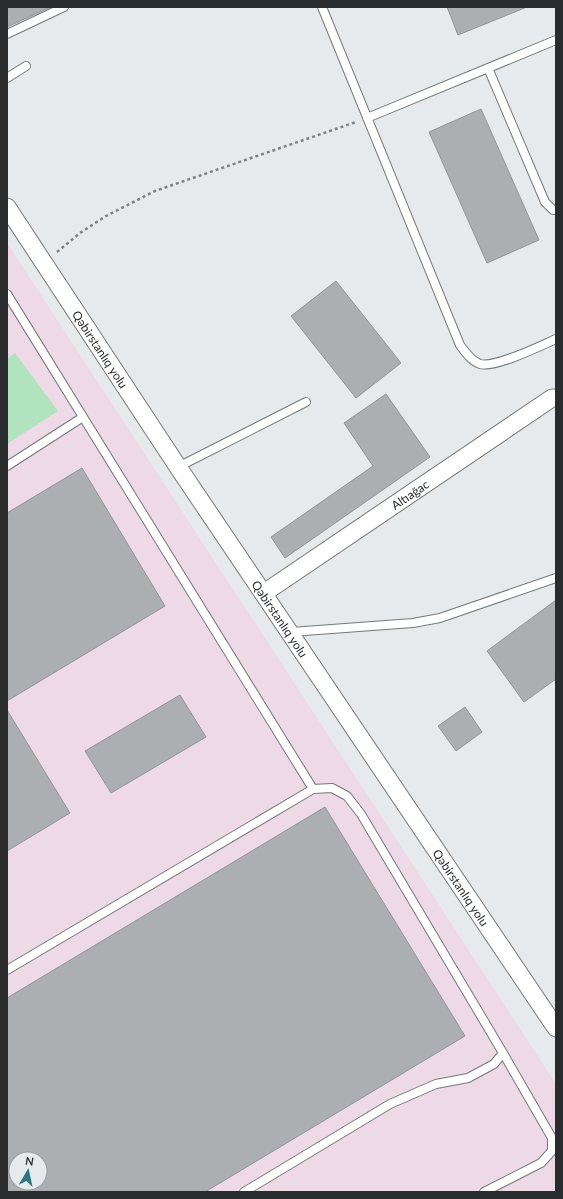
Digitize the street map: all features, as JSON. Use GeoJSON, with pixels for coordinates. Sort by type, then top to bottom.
{"type":"FeatureCollection","features":[{"type":"Feature","properties":{"kind":"street","name":"Qəbirstanlıq yolu"},"geometry":{"type":"LineString","coordinates":[[7,206],[178,467],[291,632],[556,1028]]}},
{"type":"Feature","properties":{"kind":"street","name":"Altıağac"},"geometry":{"type":"LineString","coordinates":[[264,593],[552,398],[556,398]]}},
{"type":"Feature","properties":{"kind":"lane"},"geometry":{"type":"LineString","coordinates":[[7,34],[64,7]]}},
{"type":"Feature","properties":{"kind":"lane"},"geometry":{"type":"LineString","coordinates":[[322,7],[460,345],[467,356],[480,364],[502,362],[556,339]]}},
{"type":"Feature","properties":{"kind":"lane"},"geometry":{"type":"LineString","coordinates":[[367,118],[556,40]]}},
{"type":"Feature","properties":{"kind":"lane"},"geometry":{"type":"LineString","coordinates":[[7,78],[26,66]]}},
{"type":"Feature","properties":{"kind":"lane"},"geometry":{"type":"LineString","coordinates":[[488,68],[545,202],[553,210],[556,210]]}},
{"type":"Feature","properties":{"kind":"lane"},"geometry":{"type":"LineString","coordinates":[[7,294],[313,789]]}},
{"type":"Feature","properties":{"kind":"lane"},"geometry":{"type":"LineString","coordinates":[[178,467],[306,402]]}},
{"type":"Feature","properties":{"kind":"lane"},"geometry":{"type":"LineString","coordinates":[[7,466],[83,417]]}},
{"type":"Feature","properties":{"kind":"lane"},"geometry":{"type":"LineString","coordinates":[[291,632],[413,624],[440,618],[556,578]]}},
{"type":"Feature","properties":{"kind":"lane"},"geometry":{"type":"LineString","coordinates":[[7,970],[313,789],[332,788],[348,796],[361,814],[552,1138],[552,1151],[541,1163],[484,1192]]}},
{"type":"Feature","properties":{"kind":"lane"},"geometry":{"type":"LineString","coordinates":[[244,1192],[390,1104],[436,1084],[468,1078],[494,1064],[503,1053]]}},
{"type":"Feature","properties":{"kind":"path"},"geometry":{"type":"LineString","coordinates":[[44,262],[80,233],[106,216],[155,191],[367,118]]}},
{"type":"Feature","properties":{"kind":"shaded area"},"geometry":{"type":"Polygon","coordinates":[[[7,243],[556,1084],[556,1192],[7,1192],[7,243]]]}},
{"type":"Feature","properties":{"kind":"green space"},"geometry":{"type":"Polygon","coordinates":[[[15,353],[58,411],[7,444],[7,359],[15,353]]]}},
{"type":"Feature","properties":{"kind":"building"},"geometry":{"type":"Polygon","coordinates":[[[7,7],[51,7],[7,27],[7,7]]]}},
{"type":"Feature","properties":{"kind":"building"},"geometry":{"type":"Polygon","coordinates":[[[447,7],[527,7],[458,35],[447,7]]]}},
{"type":"Feature","properties":{"kind":"building"},"geometry":{"type":"Polygon","coordinates":[[[481,109],[539,240],[487,263],[429,132],[481,109]]]}},
{"type":"Feature","properties":{"kind":"building"},"geometry":{"type":"Polygon","coordinates":[[[336,281],[401,363],[356,398],[291,316],[336,281]]]}},
{"type":"Feature","properties":{"kind":"building"},"geometry":{"type":"Polygon","coordinates":[[[386,394],[430,457],[285,558],[271,537],[373,466],[344,423],[386,394]]]}},
{"type":"Feature","properties":{"kind":"building"},"geometry":{"type":"Polygon","coordinates":[[[82,468],[165,606],[7,701],[7,513],[82,468]]]}},
{"type":"Feature","properties":{"kind":"building"},"geometry":{"type":"Polygon","coordinates":[[[556,600],[556,679],[524,702],[487,651],[556,600]]]}},
{"type":"Feature","properties":{"kind":"building"},"geometry":{"type":"Polygon","coordinates":[[[180,695],[206,737],[111,793],[85,751],[180,695]]]}},
{"type":"Feature","properties":{"kind":"building"},"geometry":{"type":"Polygon","coordinates":[[[465,707],[482,732],[456,751],[438,726],[465,707]]]}},
{"type":"Feature","properties":{"kind":"building"},"geometry":{"type":"Polygon","coordinates":[[[7,710],[70,813],[7,851],[7,710]]]}},
{"type":"Feature","properties":{"kind":"building"},"geometry":{"type":"Polygon","coordinates":[[[325,807],[465,1036],[205,1192],[7,1192],[7,998],[325,807]]]}}]}
